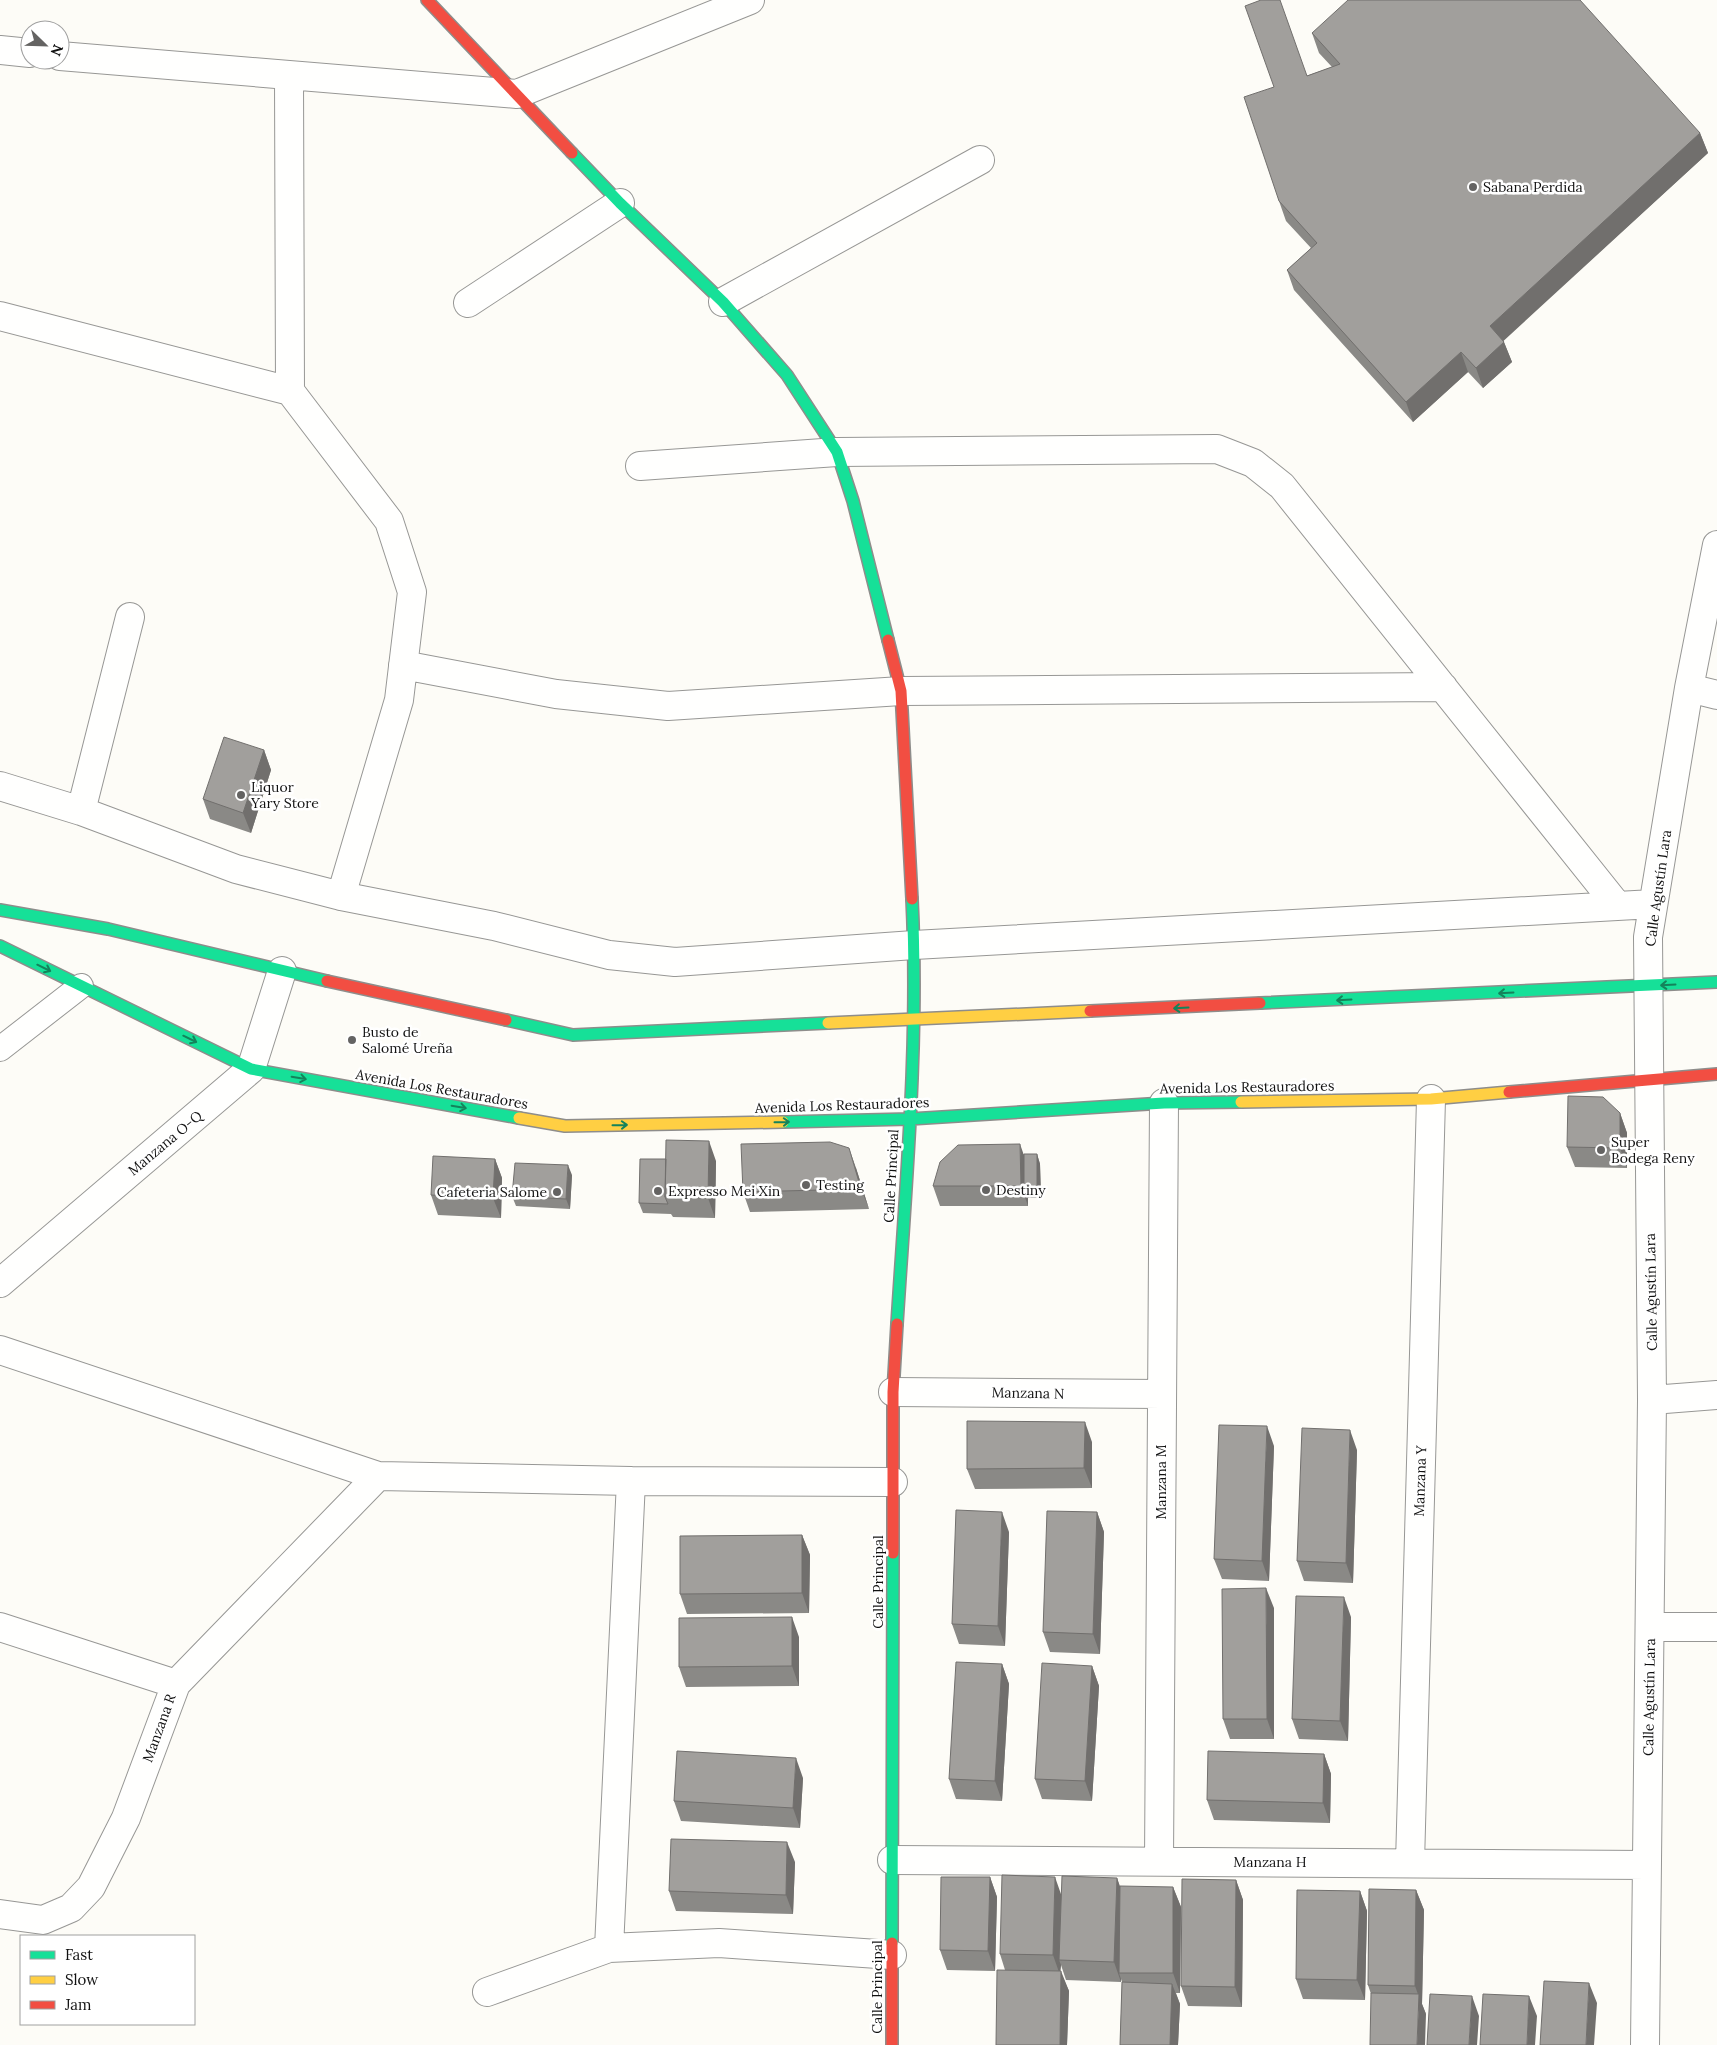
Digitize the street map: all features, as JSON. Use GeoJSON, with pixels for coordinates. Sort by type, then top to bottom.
{"type":"FeatureCollection","features":[{"type":"Feature","properties":{"kind":"street","name":"Calle Principal"},"geometry":{"type":"LineString","coordinates":[[427,0],[620,202],[723,302],[787,374],[837,452],[853,501],[901,690],[914,945],[910,1119],[893,1392],[892,2045]]}},
{"type":"Feature","properties":{"kind":"street"},"geometry":{"type":"LineString","coordinates":[[70,57],[518,94],[750,0]]}},
{"type":"Feature","properties":{"kind":"street"},"geometry":{"type":"LineString","coordinates":[[0,50],[20,52]]}},
{"type":"Feature","properties":{"kind":"street"},"geometry":{"type":"LineString","coordinates":[[288,76],[290,391],[389,520],[412,592],[399,700],[341,896]]}},
{"type":"Feature","properties":{"kind":"street"},"geometry":{"type":"LineString","coordinates":[[723,302],[980,160]]}},
{"type":"Feature","properties":{"kind":"street"},"geometry":{"type":"LineString","coordinates":[[468,303],[620,202]]}},
{"type":"Feature","properties":{"kind":"street"},"geometry":{"type":"LineString","coordinates":[[0,316],[290,391]]}},
{"type":"Feature","properties":{"kind":"street"},"geometry":{"type":"LineString","coordinates":[[640,466],[837,452],[1217,449],[1253,462],[1282,486],[1616,904]]}},
{"type":"Feature","properties":{"kind":"street","name":"Calle Agustín Lara"},"geometry":{"type":"LineString","coordinates":[[1645,2045],[1652,1400],[1650,986],[1648,937],[1689,688],[1717,545]]}},
{"type":"Feature","properties":{"kind":"street"},"geometry":{"type":"LineString","coordinates":[[81,811],[130,617]]}},
{"type":"Feature","properties":{"kind":"street"},"geometry":{"type":"LineString","coordinates":[[403,665],[556,694],[668,706],[901,690],[1443,687]]}},
{"type":"Feature","properties":{"kind":"street"},"geometry":{"type":"LineString","coordinates":[[1689,688],[1717,695]]}},
{"type":"Feature","properties":{"kind":"street"},"geometry":{"type":"LineString","coordinates":[[0,786],[81,811],[236,869],[341,896],[494,926],[609,956],[675,962],[914,945],[1616,904],[1653,904]]}},
{"type":"Feature","properties":{"kind":"street"},"geometry":{"type":"LineString","coordinates":[[0,910],[108,929],[282,971],[573,1035],[1717,982]]}},
{"type":"Feature","properties":{"kind":"street","name":"Avenida Los Restauradores"},"geometry":{"type":"LineString","coordinates":[[0,946],[251,1069],[565,1126],[910,1119],[1164,1103],[1431,1099],[1649,1078],[1717,1074]]}},
{"type":"Feature","properties":{"kind":"street"},"geometry":{"type":"LineString","coordinates":[[251,1069],[282,971]]}},
{"type":"Feature","properties":{"kind":"street","name":"Manzana O-Q"},"geometry":{"type":"LineString","coordinates":[[0,1283],[251,1069]]}},
{"type":"Feature","properties":{"kind":"street","name":"Manzana Y"},"geometry":{"type":"LineString","coordinates":[[1410,1863],[1431,1099]]}},
{"type":"Feature","properties":{"kind":"street","name":"Manzana M"},"geometry":{"type":"LineString","coordinates":[[1159,1861],[1164,1103]]}},
{"type":"Feature","properties":{"kind":"street"},"geometry":{"type":"LineString","coordinates":[[0,1350],[378,1476],[631,1481],[893,1482]]}},
{"type":"Feature","properties":{"kind":"street","name":"Manzana N"},"geometry":{"type":"LineString","coordinates":[[893,1392],[1162,1394]]}},
{"type":"Feature","properties":{"kind":"street"},"geometry":{"type":"LineString","coordinates":[[1652,1400],[1717,1395]]}},
{"type":"Feature","properties":{"kind":"street","name":"Manzana R"},"geometry":{"type":"LineString","coordinates":[[0,1914],[43,1920],[71,1908],[91,1887],[126,1818],[176,1684],[378,1476]]}},
{"type":"Feature","properties":{"kind":"street"},"geometry":{"type":"LineString","coordinates":[[609,1948],[631,1481]]}},
{"type":"Feature","properties":{"kind":"street"},"geometry":{"type":"LineString","coordinates":[[0,1626],[176,1684]]}},
{"type":"Feature","properties":{"kind":"street"},"geometry":{"type":"LineString","coordinates":[[1650,1627],[1717,1627]]}},
{"type":"Feature","properties":{"kind":"street","name":"Manzana H"},"geometry":{"type":"LineString","coordinates":[[892,1860],[1647,1865]]}},
{"type":"Feature","properties":{"kind":"street"},"geometry":{"type":"LineString","coordinates":[[487,1992],[609,1948],[719,1943],[892,1955]]}},
{"type":"Feature","properties":{"kind":"lane"},"geometry":{"type":"LineString","coordinates":[[0,1049],[81,986]]}},
{"type":"Feature","properties":{"kind":"building","name":"Sabana Perdida"},"geometry":{"type":"Polygon","coordinates":[[[1261,0],[1280,0],[1307,76],[1340,64],[1312,33],[1348,0],[1580,0],[1700,133],[1490,326],[1504,342],[1476,368],[1461,352],[1406,402],[1287,270],[1317,243],[1279,201],[1244,97],[1274,87],[1245,6],[1261,0]]]}},
{"type":"Feature","properties":{"kind":"building"},"geometry":{"type":"Polygon","coordinates":[[[224,737],[264,750],[243,813],[203,799],[224,737]]]}},
{"type":"Feature","properties":{"kind":"building"},"geometry":{"type":"Polygon","coordinates":[[[1568,1096],[1603,1097],[1620,1113],[1620,1148],[1567,1147],[1568,1096]]]}},
{"type":"Feature","properties":{"kind":"building"},"geometry":{"type":"Polygon","coordinates":[[[666,1140],[709,1141],[708,1198],[665,1197],[666,1140]]]}},
{"type":"Feature","properties":{"kind":"building"},"geometry":{"type":"Polygon","coordinates":[[[830,1142],[849,1148],[861,1189],[743,1192],[741,1144],[830,1142]]]}},
{"type":"Feature","properties":{"kind":"building"},"geometry":{"type":"Polygon","coordinates":[[[1020,1144],[1021,1186],[933,1186],[940,1162],[958,1145],[1020,1144]]]}},
{"type":"Feature","properties":{"kind":"building"},"geometry":{"type":"Polygon","coordinates":[[[1024,1154],[1037,1154],[1037,1188],[1024,1188],[1024,1154]]]}},
{"type":"Feature","properties":{"kind":"building"},"geometry":{"type":"Polygon","coordinates":[[[433,1156],[495,1159],[493,1198],[431,1195],[433,1156]]]}},
{"type":"Feature","properties":{"kind":"building"},"geometry":{"type":"Polygon","coordinates":[[[640,1159],[666,1159],[665,1197],[668,1204],[639,1203],[640,1159]]]}},
{"type":"Feature","properties":{"kind":"building"},"geometry":{"type":"Polygon","coordinates":[[[515,1163],[568,1165],[566,1199],[512,1196],[515,1163]]]}},
{"type":"Feature","properties":{"kind":"building"},"geometry":{"type":"Polygon","coordinates":[[[967,1421],[1085,1422],[1084,1468],[967,1469],[967,1421]]]}},
{"type":"Feature","properties":{"kind":"building"},"geometry":{"type":"Polygon","coordinates":[[[1219,1425],[1267,1426],[1262,1561],[1214,1559],[1219,1425]]]}},
{"type":"Feature","properties":{"kind":"building"},"geometry":{"type":"Polygon","coordinates":[[[1302,1428],[1350,1430],[1346,1563],[1297,1561],[1302,1428]]]}},
{"type":"Feature","properties":{"kind":"building"},"geometry":{"type":"Polygon","coordinates":[[[956,1510],[1002,1512],[998,1626],[952,1624],[956,1510]]]}},
{"type":"Feature","properties":{"kind":"building"},"geometry":{"type":"Polygon","coordinates":[[[1047,1511],[1097,1512],[1093,1634],[1043,1632],[1047,1511]]]}},
{"type":"Feature","properties":{"kind":"building"},"geometry":{"type":"Polygon","coordinates":[[[802,1535],[802,1593],[680,1594],[680,1536],[802,1535]]]}},
{"type":"Feature","properties":{"kind":"building"},"geometry":{"type":"Polygon","coordinates":[[[1266,1588],[1267,1719],[1223,1719],[1222,1589],[1266,1588]]]}},
{"type":"Feature","properties":{"kind":"building"},"geometry":{"type":"Polygon","coordinates":[[[1296,1596],[1344,1597],[1340,1721],[1292,1719],[1296,1596]]]}},
{"type":"Feature","properties":{"kind":"building"},"geometry":{"type":"Polygon","coordinates":[[[792,1617],[792,1666],[679,1667],[679,1618],[792,1617]]]}},
{"type":"Feature","properties":{"kind":"building"},"geometry":{"type":"Polygon","coordinates":[[[956,1662],[1002,1664],[995,1781],[949,1779],[956,1662]]]}},
{"type":"Feature","properties":{"kind":"building"},"geometry":{"type":"Polygon","coordinates":[[[1042,1663],[1092,1666],[1085,1781],[1035,1779],[1042,1663]]]}},
{"type":"Feature","properties":{"kind":"building"},"geometry":{"type":"Polygon","coordinates":[[[677,1751],[796,1758],[793,1808],[674,1801],[677,1751]]]}},
{"type":"Feature","properties":{"kind":"building"},"geometry":{"type":"Polygon","coordinates":[[[1208,1751],[1324,1754],[1323,1803],[1207,1800],[1208,1751]]]}},
{"type":"Feature","properties":{"kind":"building"},"geometry":{"type":"Polygon","coordinates":[[[671,1839],[787,1842],[786,1895],[669,1891],[671,1839]]]}},
{"type":"Feature","properties":{"kind":"building"},"geometry":{"type":"Polygon","coordinates":[[[1002,1875],[1055,1877],[1053,1955],[1000,1954],[1002,1875]]]}},
{"type":"Feature","properties":{"kind":"building"},"geometry":{"type":"Polygon","coordinates":[[[1062,1876],[1117,1878],[1114,1962],[1059,1960],[1062,1876]]]}},
{"type":"Feature","properties":{"kind":"building"},"geometry":{"type":"Polygon","coordinates":[[[941,1877],[990,1877],[988,1951],[940,1950],[941,1877]]]}},
{"type":"Feature","properties":{"kind":"building"},"geometry":{"type":"Polygon","coordinates":[[[1182,1879],[1236,1880],[1235,1987],[1181,1986],[1182,1879]]]}},
{"type":"Feature","properties":{"kind":"building"},"geometry":{"type":"Polygon","coordinates":[[[1120,1886],[1173,1887],[1173,1973],[1119,1973],[1120,1886]]]}},
{"type":"Feature","properties":{"kind":"building"},"geometry":{"type":"Polygon","coordinates":[[[1369,1889],[1416,1890],[1415,1986],[1368,1985],[1369,1889]]]}},
{"type":"Feature","properties":{"kind":"building"},"geometry":{"type":"Polygon","coordinates":[[[1297,1890],[1360,1891],[1357,1980],[1296,1979],[1297,1890]]]}},
{"type":"Feature","properties":{"kind":"building"},"geometry":{"type":"Polygon","coordinates":[[[997,1970],[1061,1971],[1060,2045],[996,2045],[997,1970]]]}},
{"type":"Feature","properties":{"kind":"building"},"geometry":{"type":"Polygon","coordinates":[[[1544,1981],[1589,1983],[1586,2045],[1540,2045],[1544,1981]]]}},
{"type":"Feature","properties":{"kind":"building"},"geometry":{"type":"Polygon","coordinates":[[[1122,1982],[1172,1984],[1170,2045],[1120,2045],[1122,1982]]]}},
{"type":"Feature","properties":{"kind":"building"},"geometry":{"type":"Polygon","coordinates":[[[1371,1993],[1419,1994],[1417,2045],[1370,2045],[1371,1993]]]}},
{"type":"Feature","properties":{"kind":"building"},"geometry":{"type":"Polygon","coordinates":[[[1430,1994],[1472,1996],[1469,2045],[1427,2045],[1430,1994]]]}},
{"type":"Feature","properties":{"kind":"building"},"geometry":{"type":"Polygon","coordinates":[[[1483,1994],[1529,1996],[1527,2045],[1480,2045],[1483,1994]]]}},
{"type":"Feature","properties":{"kind":"traffic: fast"},"geometry":{"type":"LineString","coordinates":[[572,153],[620,203],[723,302],[787,375],[837,452],[853,501],[888,640]]}},
{"type":"Feature","properties":{"kind":"traffic: fast"},"geometry":{"type":"LineString","coordinates":[[897,1324],[913,1059],[914,952],[912,899]]}},
{"type":"Feature","properties":{"kind":"traffic: fast"},"geometry":{"type":"LineString","coordinates":[[0,910],[108,929],[327,981]]}},
{"type":"Feature","properties":{"kind":"traffic: fast"},"geometry":{"type":"LineString","coordinates":[[0,946],[251,1069],[519,1118]]}},
{"type":"Feature","properties":{"kind":"traffic: fast"},"geometry":{"type":"LineString","coordinates":[[1260,1003],[1717,982]]}},
{"type":"Feature","properties":{"kind":"traffic: fast"},"geometry":{"type":"LineString","coordinates":[[506,1020],[573,1035],[828,1023]]}},
{"type":"Feature","properties":{"kind":"traffic: fast"},"geometry":{"type":"LineString","coordinates":[[783,1122],[910,1119],[1164,1103],[1241,1102]]}},
{"type":"Feature","properties":{"kind":"traffic: fast"},"geometry":{"type":"LineString","coordinates":[[892,1943],[893,1553]]}},
{"type":"Feature","properties":{"kind":"traffic: slow"},"geometry":{"type":"LineString","coordinates":[[828,1023],[1090,1011]]}},
{"type":"Feature","properties":{"kind":"traffic: slow"},"geometry":{"type":"LineString","coordinates":[[1241,1102],[1431,1099],[1509,1092]]}},
{"type":"Feature","properties":{"kind":"traffic: slow"},"geometry":{"type":"LineString","coordinates":[[519,1118],[565,1126],[783,1122]]}},
{"type":"Feature","properties":{"kind":"traffic: jam"},"geometry":{"type":"LineString","coordinates":[[427,0],[572,153]]}},
{"type":"Feature","properties":{"kind":"traffic: jam"},"geometry":{"type":"LineString","coordinates":[[888,640],[901,691],[912,899]]}},
{"type":"Feature","properties":{"kind":"traffic: jam"},"geometry":{"type":"LineString","coordinates":[[327,981],[506,1020]]}},
{"type":"Feature","properties":{"kind":"traffic: jam"},"geometry":{"type":"LineString","coordinates":[[1090,1011],[1260,1003]]}},
{"type":"Feature","properties":{"kind":"traffic: jam"},"geometry":{"type":"LineString","coordinates":[[1509,1092],[1717,1074]]}},
{"type":"Feature","properties":{"kind":"traffic: jam"},"geometry":{"type":"LineString","coordinates":[[893,1553],[893,1392],[897,1324]]}},
{"type":"Feature","properties":{"kind":"traffic: jam"},"geometry":{"type":"LineString","coordinates":[[892,1943],[892,2045]]}},
{"type":"Feature","properties":{"kind":"place","name":"Sabana Perdida"},"geometry":{"type":"Point","coordinates":[1473,187]}},
{"type":"Feature","properties":{"kind":"place","name":"Liquor Yary Store"},"geometry":{"type":"Point","coordinates":[241,795]}},
{"type":"Feature","properties":{"kind":"place","name":"Busto de Salomé Ureña"},"geometry":{"type":"Point","coordinates":[352,1040]}},
{"type":"Feature","properties":{"kind":"place","name":"Super Bodega Reny"},"geometry":{"type":"Point","coordinates":[1601,1150]}},
{"type":"Feature","properties":{"kind":"place","name":"Testing"},"geometry":{"type":"Point","coordinates":[806,1185]}},
{"type":"Feature","properties":{"kind":"place","name":"Destiny"},"geometry":{"type":"Point","coordinates":[986,1190]}},
{"type":"Feature","properties":{"kind":"place","name":"Expresso Mei Xin"},"geometry":{"type":"Point","coordinates":[658,1191]}},
{"type":"Feature","properties":{"kind":"place","name":"Cafeteria Salome"},"geometry":{"type":"Point","coordinates":[557,1192]}}]}
